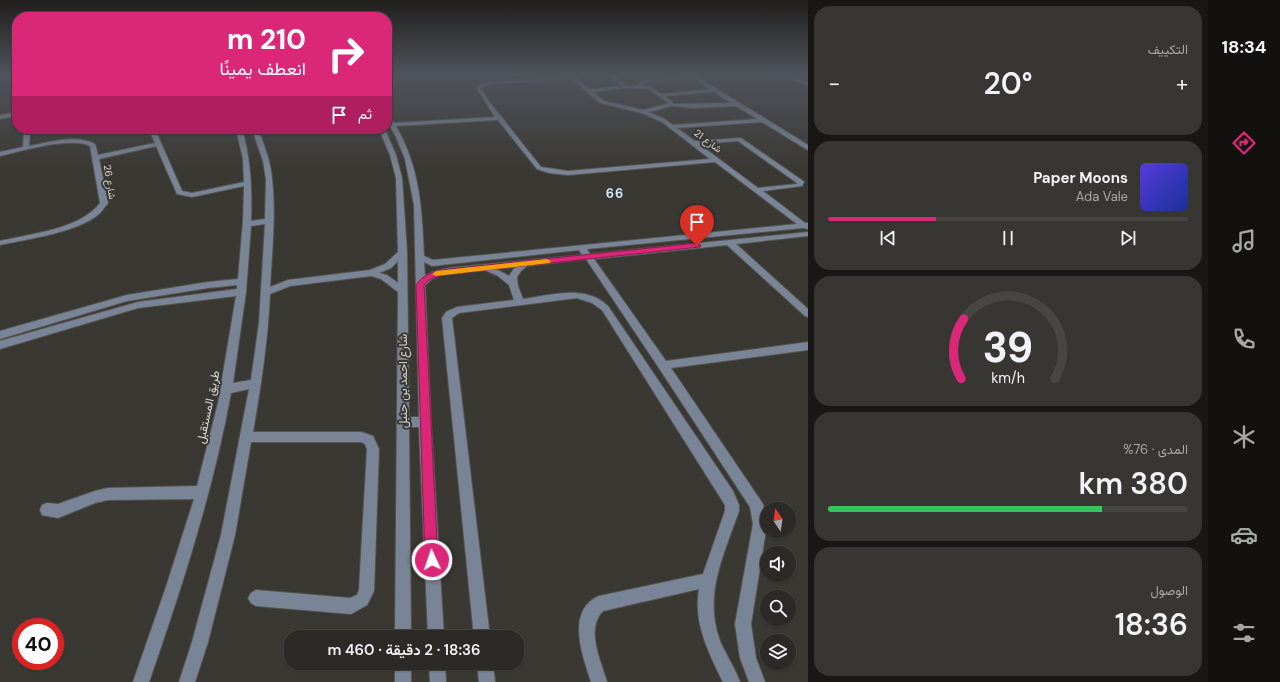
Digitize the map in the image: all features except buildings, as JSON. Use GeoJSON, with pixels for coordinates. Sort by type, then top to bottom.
{"type":"FeatureCollection","features":[{"type":"Feature","properties":{"kind":"street"},"geometry":{"type":"LineString","coordinates":[[491,106],[534,163],[539,168],[548,171],[568,173],[717,160]]}},
{"type":"Feature","properties":{"kind":"street","name":"شارع 21"},"geometry":{"type":"LineString","coordinates":[[615,106],[644,112],[659,118],[807,228]]}},
{"type":"Feature","properties":{"kind":"street"},"geometry":{"type":"LineString","coordinates":[[644,112],[666,106]]}},
{"type":"Feature","properties":{"kind":"street"},"geometry":{"type":"LineString","coordinates":[[739,106],[808,148]]}},
{"type":"Feature","properties":{"kind":"street"},"geometry":{"type":"LineString","coordinates":[[0,114],[12,113]]}},
{"type":"Feature","properties":{"kind":"street"},"geometry":{"type":"LineString","coordinates":[[0,117],[12,114]]}},
{"type":"Feature","properties":{"kind":"street"},"geometry":{"type":"LineString","coordinates":[[392,121],[499,118]]}},
{"type":"Feature","properties":{"kind":"street"},"geometry":{"type":"LineString","coordinates":[[672,127],[762,120]]}},
{"type":"Feature","properties":{"kind":"street","name":"شارع احمد بن حنبل"},"geometry":{"type":"LineString","coordinates":[[392,125],[409,160],[414,181],[403,252],[403,630]]}},
{"type":"Feature","properties":{"kind":"street"},"geometry":{"type":"LineString","coordinates":[[26,149],[27,134]]}},
{"type":"Feature","properties":{"kind":"street"},"geometry":{"type":"LineString","coordinates":[[154,134],[177,189],[182,194],[192,195],[248,184]]}},
{"type":"Feature","properties":{"kind":"street","name":"طريق المستقبل"},"geometry":{"type":"LineString","coordinates":[[141,682],[190,534],[202,492],[225,389],[242,287],[247,224],[248,184],[240,134]]}},
{"type":"Feature","properties":{"kind":"street"},"geometry":{"type":"LineString","coordinates":[[187,682],[200,642],[228,535],[256,384],[264,322],[269,222],[269,180],[266,161],[257,134]]}},
{"type":"Feature","properties":{"kind":"street","name":"شارع احمد بن حنبل"},"geometry":{"type":"LineString","coordinates":[[384,134],[410,205],[420,257],[425,422],[436,630]]}},
{"type":"Feature","properties":{"kind":"street"},"geometry":{"type":"LineString","coordinates":[[693,143],[739,139],[801,182],[800,185],[796,186],[756,190]]}},
{"type":"Feature","properties":{"kind":"street","name":"شارع 26"},"geometry":{"type":"LineString","coordinates":[[0,154],[67,141],[84,141],[93,145],[104,203],[100,211],[78,224],[0,243]]}},
{"type":"Feature","properties":{"kind":"street"},"geometry":{"type":"LineString","coordinates":[[95,158],[158,144]]}},
{"type":"Feature","properties":{"kind":"street"},"geometry":{"type":"LineString","coordinates":[[247,224],[269,222]]}},
{"type":"Feature","properties":{"kind":"street"},"geometry":{"type":"LineString","coordinates":[[420,257],[432,262],[446,262],[585,253],[729,242],[807,228]]}},
{"type":"Feature","properties":{"kind":"street"},"geometry":{"type":"LineString","coordinates":[[420,285],[434,274],[449,271],[524,264],[585,253],[807,228]]}},
{"type":"Feature","properties":{"kind":"street"},"geometry":{"type":"LineString","coordinates":[[729,242],[808,314]]}},
{"type":"Feature","properties":{"kind":"street"},"geometry":{"type":"LineString","coordinates":[[266,292],[288,283],[371,273],[388,266],[403,252]]}},
{"type":"Feature","properties":{"kind":"street"},"geometry":{"type":"LineString","coordinates":[[585,253],[663,365],[750,495],[759,515],[760,524],[743,624],[748,658],[757,682]]}},
{"type":"Feature","properties":{"kind":"street"},"geometry":{"type":"LineString","coordinates":[[446,262],[449,271]]}},
{"type":"Feature","properties":{"kind":"street"},"geometry":{"type":"LineString","coordinates":[[520,302],[512,283],[512,278],[516,270],[524,264]]}},
{"type":"Feature","properties":{"kind":"street"},"geometry":{"type":"LineString","coordinates":[[485,268],[501,274],[512,283]]}},
{"type":"Feature","properties":{"kind":"street"},"geometry":{"type":"LineString","coordinates":[[371,273],[384,277],[403,291]]}},
{"type":"Feature","properties":{"kind":"street"},"geometry":{"type":"LineString","coordinates":[[267,278],[288,283]]}},
{"type":"Feature","properties":{"kind":"street"},"geometry":{"type":"LineString","coordinates":[[0,335],[128,298],[176,289],[242,287]]}},
{"type":"Feature","properties":{"kind":"street"},"geometry":{"type":"LineString","coordinates":[[0,345],[138,305],[242,287]]}},
{"type":"Feature","properties":{"kind":"street"},"geometry":{"type":"LineString","coordinates":[[481,630],[447,318],[449,314],[458,310],[577,295],[593,299],[604,308],[728,496],[732,505],[732,511],[708,580],[705,598],[706,620],[713,644],[732,682]]}},
{"type":"Feature","properties":{"kind":"street"},"geometry":{"type":"LineString","coordinates":[[663,365],[808,346]]}},
{"type":"Feature","properties":{"kind":"street"},"geometry":{"type":"LineString","coordinates":[[225,389],[256,384]]}},
{"type":"Feature","properties":{"kind":"street"},"geometry":{"type":"LineString","coordinates":[[404,422],[425,422]]}},
{"type":"Feature","properties":{"kind":"street"},"geometry":{"type":"LineString","coordinates":[[246,437],[361,437],[369,440],[373,449],[366,591],[362,600],[351,606],[256,598]]}},
{"type":"Feature","properties":{"kind":"street"},"geometry":{"type":"LineString","coordinates":[[47,510],[52,512],[58,511],[95,497],[120,493],[202,492]]}},
{"type":"Feature","properties":{"kind":"street"},"geometry":{"type":"LineString","coordinates":[[599,682],[587,640],[586,626],[589,614],[593,608],[599,604],[708,580]]}},
{"type":"Feature","properties":{"kind":"street"},"geometry":{"type":"LineString","coordinates":[[403,670],[403,682]]}},
{"type":"Feature","properties":{"kind":"street"},"geometry":{"type":"LineString","coordinates":[[437,670],[438,682]]}},
{"type":"Feature","properties":{"kind":"street"},"geometry":{"type":"LineString","coordinates":[[486,670],[487,682]]}},
{"type":"Feature","properties":{"kind":"slow traffic"},"geometry":{"type":"LineString","coordinates":[[436,274],[449,271],[547,261]]}},
{"type":"Feature","properties":{"kind":"district","name":"66"},"geometry":{"type":"Point","coordinates":[615,193]}},
{"type":"Feature","properties":{"kind":"route"},"geometry":{"type":"LineString","coordinates":[[432,560],[420,285],[428,277],[434,274],[449,271],[697,246]]}}]}
